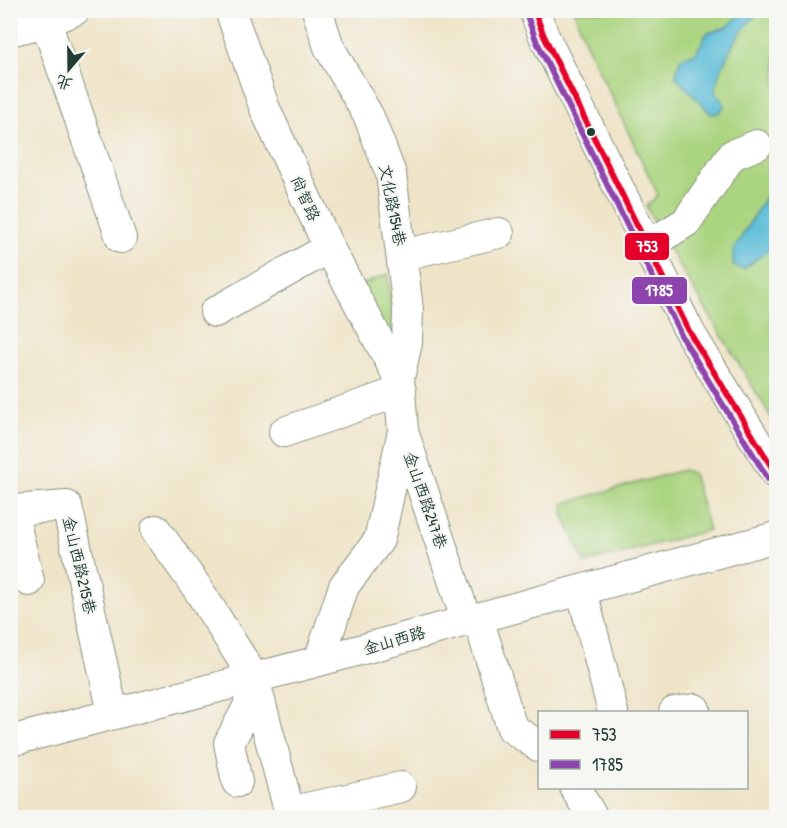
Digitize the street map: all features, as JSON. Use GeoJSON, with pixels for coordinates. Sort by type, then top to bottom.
{"type":"FeatureCollection","features":[{"type":"Feature","properties":{"kind":"street"},"geometry":{"type":"LineString","coordinates":[[10,31],[46,22],[75,10]]}},
{"type":"Feature","properties":{"kind":"street","name":"尚智路"},"geometry":{"type":"LineString","coordinates":[[230,10],[265,109],[329,248],[400,384]]}},
{"type":"Feature","properties":{"kind":"street","name":"文化路154巷"},"geometry":{"type":"LineString","coordinates":[[317,10],[329,47],[369,117],[391,174],[408,309],[407,343],[400,384]]}},
{"type":"Feature","properties":{"kind":"street"},"geometry":{"type":"LineString","coordinates":[[534,10],[544,36],[690,333],[774,467]]}},
{"type":"Feature","properties":{"kind":"street"},"geometry":{"type":"LineString","coordinates":[[46,22],[121,238]]}},
{"type":"Feature","properties":{"kind":"street"},"geometry":{"type":"LineString","coordinates":[[647,246],[686,222],[732,155],[757,145]]}},
{"type":"Feature","properties":{"kind":"street"},"geometry":{"type":"LineString","coordinates":[[402,255],[499,233]]}},
{"type":"Feature","properties":{"kind":"street"},"geometry":{"type":"LineString","coordinates":[[215,312],[329,248]]}},
{"type":"Feature","properties":{"kind":"street"},"geometry":{"type":"LineString","coordinates":[[284,432],[400,384]]}},
{"type":"Feature","properties":{"kind":"street","name":"金山西路247巷"},"geometry":{"type":"LineString","coordinates":[[400,384],[403,431],[512,728],[538,746]]}},
{"type":"Feature","properties":{"kind":"street"},"geometry":{"type":"LineString","coordinates":[[319,661],[344,586],[379,540],[403,431]]}},
{"type":"Feature","properties":{"kind":"street","name":"金山西路215巷"},"geometry":{"type":"LineString","coordinates":[[29,580],[12,510],[67,506],[113,714]]}},
{"type":"Feature","properties":{"kind":"street"},"geometry":{"type":"LineString","coordinates":[[156,530],[198,589],[254,678],[290,815],[401,787]]}},
{"type":"Feature","properties":{"kind":"street","name":"金山西路"},"geometry":{"type":"LineString","coordinates":[[12,736],[113,714],[254,678],[777,537]]}},
{"type":"Feature","properties":{"kind":"street"},"geometry":{"type":"LineString","coordinates":[[582,591],[613,711]]}},
{"type":"Feature","properties":{"kind":"street"},"geometry":{"type":"LineString","coordinates":[[237,782],[229,743],[248,707],[254,678]]}},
{"type":"Feature","properties":{"kind":"street"},"geometry":{"type":"LineString","coordinates":[[576,789],[593,818]]}},
{"type":"Feature","properties":{"kind":"green space"},"geometry":{"type":"Polygon","coordinates":[[[574,11],[776,11],[776,425],[670,250],[646,206],[658,195],[585,41],[574,11]]]}},
{"type":"Feature","properties":{"kind":"green space"},"geometry":{"type":"Polygon","coordinates":[[[388,274],[396,347],[354,288],[388,274]]]}},
{"type":"Feature","properties":{"kind":"green space"},"geometry":{"type":"Polygon","coordinates":[[[683,470],[693,473],[709,530],[585,563],[563,514],[564,503],[683,470]]]}},
{"type":"Feature","properties":{"kind":"water"},"geometry":{"type":"Polygon","coordinates":[[[744,11],[761,11],[745,27],[727,57],[715,90],[725,106],[718,113],[711,114],[675,76],[681,58],[696,53],[707,33],[727,27],[744,11]]]}},
{"type":"Feature","properties":{"kind":"water"},"geometry":{"type":"Polygon","coordinates":[[[776,158],[776,232],[770,249],[744,269],[733,266],[733,251],[768,192],[776,158]]]}},
{"type":"Feature","properties":{"kind":"transit line","name":"753"},"geometry":{"type":"LineString","coordinates":[[534,10],[544,36],[690,333],[776,474]]}},
{"type":"Feature","properties":{"kind":"transit line","name":"1785"},"geometry":{"type":"LineString","coordinates":[[526,13],[536,40],[682,337],[768,479]]}}]}
